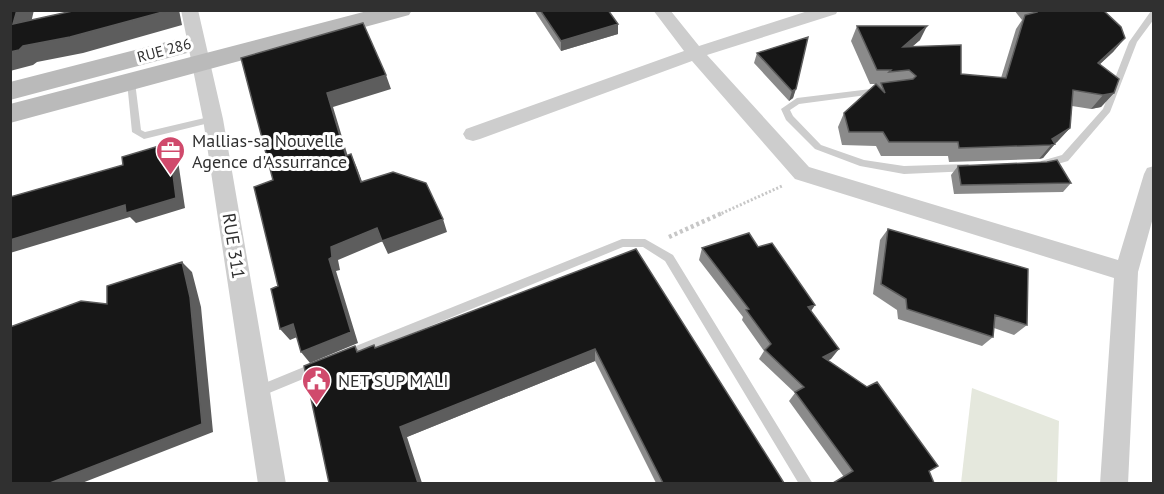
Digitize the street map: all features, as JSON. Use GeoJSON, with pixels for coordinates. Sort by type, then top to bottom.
{"type":"FeatureCollection","features":[{"type":"Feature","properties":{"kind":"street","name":"RUE 311"},"geometry":{"type":"LineString","coordinates":[[189,10],[213,119],[272,483]]}},
{"type":"Feature","properties":{"kind":"street","name":"RUE 286"},"geometry":{"type":"LineString","coordinates":[[10,91],[198,53],[318,10]]}},
{"type":"Feature","properties":{"kind":"street"},"geometry":{"type":"LineString","coordinates":[[10,114],[131,82],[198,53],[401,10]]}},
{"type":"Feature","properties":{"kind":"street"},"geometry":{"type":"LineString","coordinates":[[661,10],[695,53],[802,173],[1126,272]]}},
{"type":"Feature","properties":{"kind":"street"},"geometry":{"type":"LineString","coordinates":[[473,134],[695,53],[830,10]]}},
{"type":"Feature","properties":{"kind":"street"},"geometry":{"type":"LineString","coordinates":[[1114,483],[1126,272],[1154,174]]}},
{"type":"Feature","properties":{"kind":"lane"},"geometry":{"type":"LineString","coordinates":[[1038,165],[1065,158],[1107,111],[1133,42],[1154,13]]}},
{"type":"Feature","properties":{"kind":"lane"},"geometry":{"type":"LineString","coordinates":[[131,82],[137,132],[144,136],[213,119]]}},
{"type":"Feature","properties":{"kind":"lane"},"geometry":{"type":"LineString","coordinates":[[890,90],[797,101],[785,109],[789,118],[818,147],[863,163],[904,170],[982,167]]}},
{"type":"Feature","properties":{"kind":"lane"},"geometry":{"type":"LineString","coordinates":[[257,392],[622,243],[645,243],[669,258],[807,483]]}},
{"type":"Feature","properties":{"kind":"path"},"geometry":{"type":"LineString","coordinates":[[645,243],[679,235],[791,182],[802,173]]}},
{"type":"Feature","properties":{"kind":"shaded area"},"geometry":{"type":"Polygon","coordinates":[[[972,388],[1059,421],[1057,483],[961,483],[972,388]]]}},
{"type":"Feature","properties":{"kind":"building"},"geometry":{"type":"Polygon","coordinates":[[[10,10],[17,10],[13,24],[77,10],[170,10],[70,37],[23,46],[19,50],[10,52],[10,10]]]}},
{"type":"Feature","properties":{"kind":"building"},"geometry":{"type":"Polygon","coordinates":[[[540,10],[608,10],[618,24],[561,41],[540,10]]]}},
{"type":"Feature","properties":{"kind":"building"},"geometry":{"type":"Polygon","coordinates":[[[1036,10],[1103,10],[1121,27],[1125,38],[1098,63],[1119,79],[1114,93],[1103,95],[1073,90],[1070,128],[1052,139],[1055,144],[959,148],[958,142],[889,142],[883,132],[849,132],[844,113],[876,84],[885,93],[881,83],[913,79],[916,76],[909,70],[889,72],[891,70],[877,70],[857,26],[927,26],[903,47],[961,45],[961,74],[1006,78],[1025,15],[1037,12],[1036,10]]]}},
{"type":"Feature","properties":{"kind":"building"},"geometry":{"type":"Polygon","coordinates":[[[363,23],[386,75],[327,93],[346,156],[351,154],[361,182],[393,172],[426,183],[443,219],[382,241],[377,228],[331,247],[332,257],[329,259],[351,332],[301,352],[293,324],[280,329],[271,289],[278,286],[254,187],[273,180],[241,58],[363,23]]]}},
{"type":"Feature","properties":{"kind":"building"},"geometry":{"type":"Polygon","coordinates":[[[808,37],[796,89],[792,91],[757,53],[808,37]]]}},
{"type":"Feature","properties":{"kind":"building"},"geometry":{"type":"Polygon","coordinates":[[[169,143],[176,198],[126,213],[125,205],[10,240],[10,197],[123,165],[122,157],[169,143]]]}},
{"type":"Feature","properties":{"kind":"building"},"geometry":{"type":"Polygon","coordinates":[[[1057,160],[1071,183],[961,185],[958,166],[1057,160]]]}},
{"type":"Feature","properties":{"kind":"building"},"geometry":{"type":"Polygon","coordinates":[[[888,229],[1028,269],[1027,325],[995,315],[993,337],[907,309],[906,299],[881,284],[888,229]]]}},
{"type":"Feature","properties":{"kind":"building"},"geometry":{"type":"Polygon","coordinates":[[[749,233],[758,247],[772,243],[815,305],[808,307],[839,349],[823,357],[867,387],[877,382],[938,466],[929,471],[934,483],[833,483],[853,471],[795,392],[804,387],[765,350],[771,344],[746,310],[749,309],[702,248],[749,233]]]}},
{"type":"Feature","properties":{"kind":"building"},"geometry":{"type":"Polygon","coordinates":[[[636,249],[784,483],[663,483],[595,349],[400,427],[418,483],[329,483],[304,366],[355,346],[357,352],[374,345],[375,348],[636,249]]]}},
{"type":"Feature","properties":{"kind":"building"},"geometry":{"type":"Polygon","coordinates":[[[182,262],[190,297],[202,424],[50,483],[10,483],[10,327],[81,301],[107,304],[107,286],[182,262]]]}},
{"type":"Feature","properties":{"kind":"place","name":"Mallias-sa Nouvelle Agence d'Assurrance"},"geometry":{"type":"Point","coordinates":[171,176]}},
{"type":"Feature","properties":{"kind":"place","name":"NET SUP MALI"},"geometry":{"type":"Point","coordinates":[317,406]}}]}
